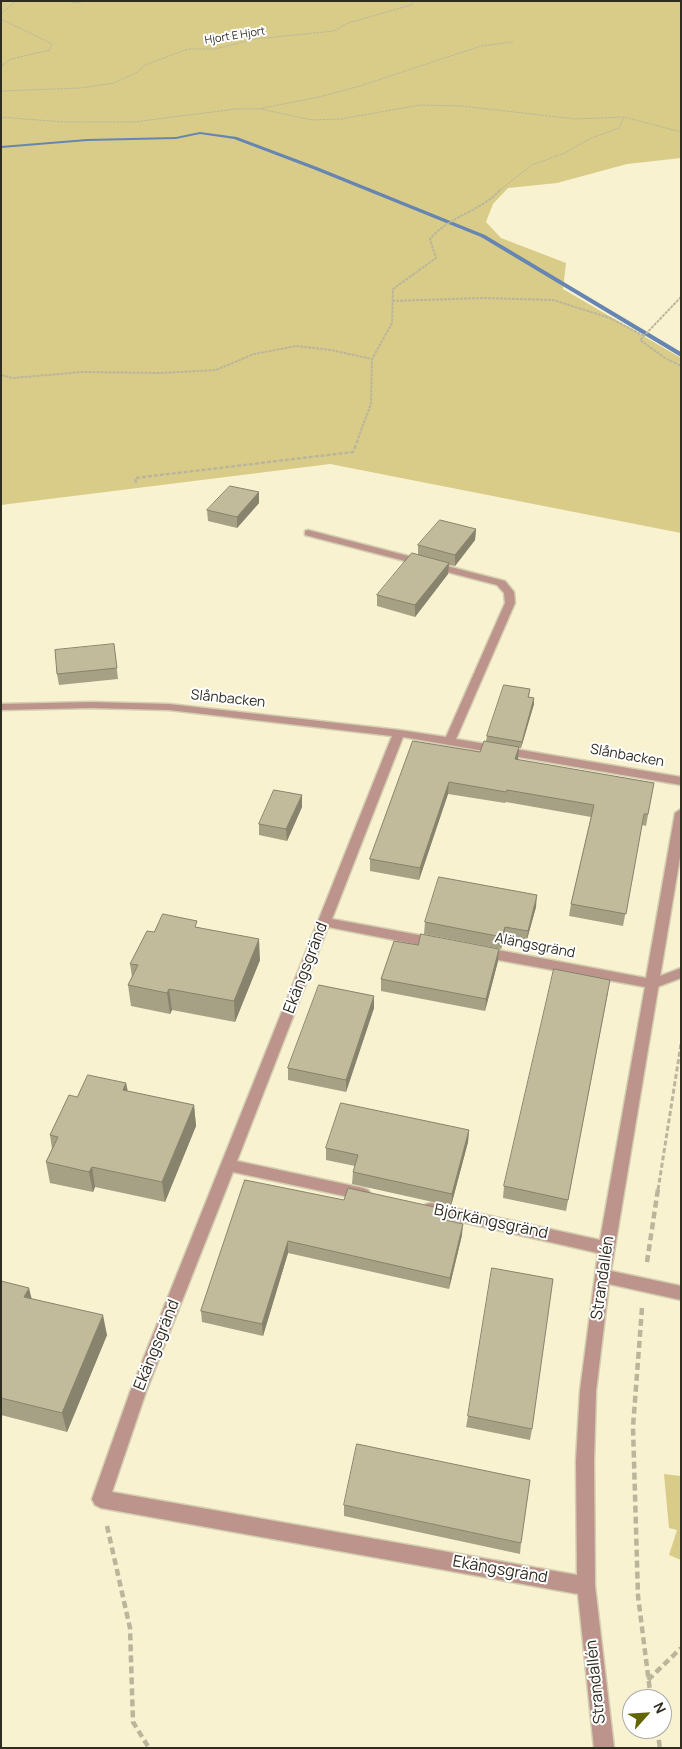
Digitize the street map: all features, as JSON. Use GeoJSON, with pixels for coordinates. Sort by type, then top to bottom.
{"type":"FeatureCollection","features":[{"type":"Feature","properties":{"kind":"street"},"geometry":{"type":"LineString","coordinates":[[308,533],[502,583],[509,592],[510,603],[450,741]]}},
{"type":"Feature","properties":{"kind":"street","name":"Slånbacken"},"geometry":{"type":"LineString","coordinates":[[1,707],[91,705],[169,707],[399,733],[681,781]]}},
{"type":"Feature","properties":{"kind":"street","name":"Ekängsgränd"},"geometry":{"type":"LineString","coordinates":[[399,733],[230,1164],[138,1392],[101,1498],[586,1586]]}},
{"type":"Feature","properties":{"kind":"street","name":"Strandallén"},"geometry":{"type":"LineString","coordinates":[[604,1748],[586,1586],[584,1529],[588,1391],[602,1276],[679,837],[681,813]]}},
{"type":"Feature","properties":{"kind":"street"},"geometry":{"type":"LineString","coordinates":[[324,922],[449,946]]}},
{"type":"Feature","properties":{"kind":"street","name":"Alängsgränd"},"geometry":{"type":"LineString","coordinates":[[468,950],[652,984]]}},
{"type":"Feature","properties":{"kind":"street"},"geometry":{"type":"LineString","coordinates":[[652,984],[681,973]]}},
{"type":"Feature","properties":{"kind":"street"},"geometry":{"type":"LineString","coordinates":[[230,1164],[375,1197]]}},
{"type":"Feature","properties":{"kind":"street","name":"Björkängsgränd"},"geometry":{"type":"LineString","coordinates":[[413,1205],[607,1248]]}},
{"type":"Feature","properties":{"kind":"street"},"geometry":{"type":"LineString","coordinates":[[602,1276],[681,1293]]}},
{"type":"Feature","properties":{"kind":"path"},"geometry":{"type":"LineString","coordinates":[[1,14],[16,1]]}},
{"type":"Feature","properties":{"kind":"path"},"geometry":{"type":"LineString","coordinates":[[68,1],[74,3],[88,1]]}},
{"type":"Feature","properties":{"kind":"path","name":"Hjort E Hjort"},"geometry":{"type":"LineString","coordinates":[[1,91],[81,88],[114,83],[136,73],[145,65],[188,49],[215,49],[255,40],[334,31],[348,23],[411,5],[413,1]]}},
{"type":"Feature","properties":{"kind":"path"},"geometry":{"type":"LineString","coordinates":[[1,19],[52,44],[50,50],[11,59],[1,66]]}},
{"type":"Feature","properties":{"kind":"path"},"geometry":{"type":"LineString","coordinates":[[258,109],[319,97],[360,86],[481,46],[513,42]]}},
{"type":"Feature","properties":{"kind":"path"},"geometry":{"type":"LineString","coordinates":[[1,116],[64,122],[134,122],[236,109],[258,109],[291,114],[312,120],[341,119],[420,105],[461,106],[576,119],[624,117],[681,132]]}},
{"type":"Feature","properties":{"kind":"path"},"geometry":{"type":"LineString","coordinates":[[136,483],[136,478],[353,452],[371,404],[372,359],[392,323],[393,289],[436,258],[430,239],[438,229],[492,199],[503,186],[532,165],[565,153],[589,139],[619,128],[624,117]]}},
{"type":"Feature","properties":{"kind":"path"},"geometry":{"type":"LineString","coordinates":[[681,297],[640,340],[681,366]]}},
{"type":"Feature","properties":{"kind":"path"},"geometry":{"type":"LineString","coordinates":[[392,301],[483,298],[553,300],[610,318],[644,336]]}},
{"type":"Feature","properties":{"kind":"path"},"geometry":{"type":"LineString","coordinates":[[1,375],[13,378],[82,372],[160,373],[216,370],[254,354],[296,346],[331,350],[372,359]]}},
{"type":"Feature","properties":{"kind":"path"},"geometry":{"type":"LineString","coordinates":[[649,1689],[638,1596],[633,1427],[644,1285],[681,1044]]}},
{"type":"Feature","properties":{"kind":"path"},"geometry":{"type":"LineString","coordinates":[[101,1498],[130,1628],[133,1722],[149,1748]]}},
{"type":"Feature","properties":{"kind":"path"},"geometry":{"type":"LineString","coordinates":[[648,1680],[681,1648]]}},
{"type":"Feature","properties":{"kind":"shaded area"},"geometry":{"type":"Polygon","coordinates":[[[1,1],[681,1],[681,158],[627,164],[557,183],[508,188],[493,204],[486,222],[501,238],[566,263],[563,289],[681,358],[681,533],[330,464],[1,505],[1,1]]]}},
{"type":"Feature","properties":{"kind":"shaded area"},"geometry":{"type":"Polygon","coordinates":[[[664,1474],[681,1476],[681,1560],[669,1555],[677,1530],[669,1528],[664,1474]]]}},
{"type":"Feature","properties":{"kind":"building"},"geometry":{"type":"Polygon","coordinates":[[[230,486],[259,492],[237,517],[207,510],[230,486]]]}},
{"type":"Feature","properties":{"kind":"building"},"geometry":{"type":"Polygon","coordinates":[[[440,520],[476,529],[455,555],[418,545],[440,520]]]}},
{"type":"Feature","properties":{"kind":"building"},"geometry":{"type":"Polygon","coordinates":[[[412,553],[449,563],[415,605],[377,595],[412,553]]]}},
{"type":"Feature","properties":{"kind":"building"},"geometry":{"type":"Polygon","coordinates":[[[114,644],[117,668],[57,674],[55,650],[114,644]]]}},
{"type":"Feature","properties":{"kind":"building"},"geometry":{"type":"Polygon","coordinates":[[[504,685],[530,689],[528,697],[534,698],[522,742],[487,736],[504,685]]]}},
{"type":"Feature","properties":{"kind":"building"},"geometry":{"type":"Polygon","coordinates":[[[413,741],[480,752],[484,741],[519,747],[515,759],[654,783],[648,814],[644,814],[626,914],[571,904],[594,805],[449,782],[420,868],[370,859],[413,741]]]}},
{"type":"Feature","properties":{"kind":"building"},"geometry":{"type":"Polygon","coordinates":[[[274,790],[302,795],[286,829],[259,824],[274,790]]]}},
{"type":"Feature","properties":{"kind":"building"},"geometry":{"type":"Polygon","coordinates":[[[439,877],[537,895],[528,931],[505,927],[502,937],[425,922],[439,877]]]}},
{"type":"Feature","properties":{"kind":"building"},"geometry":{"type":"Polygon","coordinates":[[[163,914],[197,921],[195,927],[259,939],[234,1001],[169,989],[167,993],[128,985],[138,965],[130,964],[147,931],[154,932],[163,914]]]}},
{"type":"Feature","properties":{"kind":"building"},"geometry":{"type":"Polygon","coordinates":[[[421,934],[499,949],[486,999],[381,979],[394,941],[418,945],[421,934]]]}},
{"type":"Feature","properties":{"kind":"building"},"geometry":{"type":"Polygon","coordinates":[[[554,969],[610,980],[568,1200],[504,1186],[554,969]]]}},
{"type":"Feature","properties":{"kind":"building"},"geometry":{"type":"Polygon","coordinates":[[[319,985],[374,996],[346,1080],[288,1068],[319,985]]]}},
{"type":"Feature","properties":{"kind":"building"},"geometry":{"type":"Polygon","coordinates":[[[88,1075],[126,1083],[123,1090],[194,1105],[162,1182],[92,1167],[89,1172],[46,1162],[58,1137],[50,1135],[69,1095],[77,1097],[88,1075]]]}},
{"type":"Feature","properties":{"kind":"building"},"geometry":{"type":"Polygon","coordinates":[[[341,1103],[469,1130],[452,1194],[353,1172],[358,1155],[326,1148],[341,1103]]]}},
{"type":"Feature","properties":{"kind":"building"},"geometry":{"type":"Polygon","coordinates":[[[245,1180],[344,1200],[348,1188],[448,1210],[445,1220],[463,1224],[450,1278],[288,1241],[262,1324],[201,1311],[245,1180]]]}},
{"type":"Feature","properties":{"kind":"building"},"geometry":{"type":"Polygon","coordinates":[[[492,1268],[553,1279],[532,1429],[468,1416],[492,1268]]]}},
{"type":"Feature","properties":{"kind":"building"},"geometry":{"type":"Polygon","coordinates":[[[1,1281],[29,1288],[24,1297],[103,1315],[62,1413],[1,1398],[1,1281]]]}},
{"type":"Feature","properties":{"kind":"building"},"geometry":{"type":"Polygon","coordinates":[[[357,1444],[530,1480],[521,1543],[344,1505],[357,1444]]]}},
{"type":"Feature","properties":{"kind":"waterway"},"geometry":{"type":"LineString","coordinates":[[1,147],[87,140],[176,138],[200,133],[235,138],[315,168],[483,236],[681,355]]}}]}
